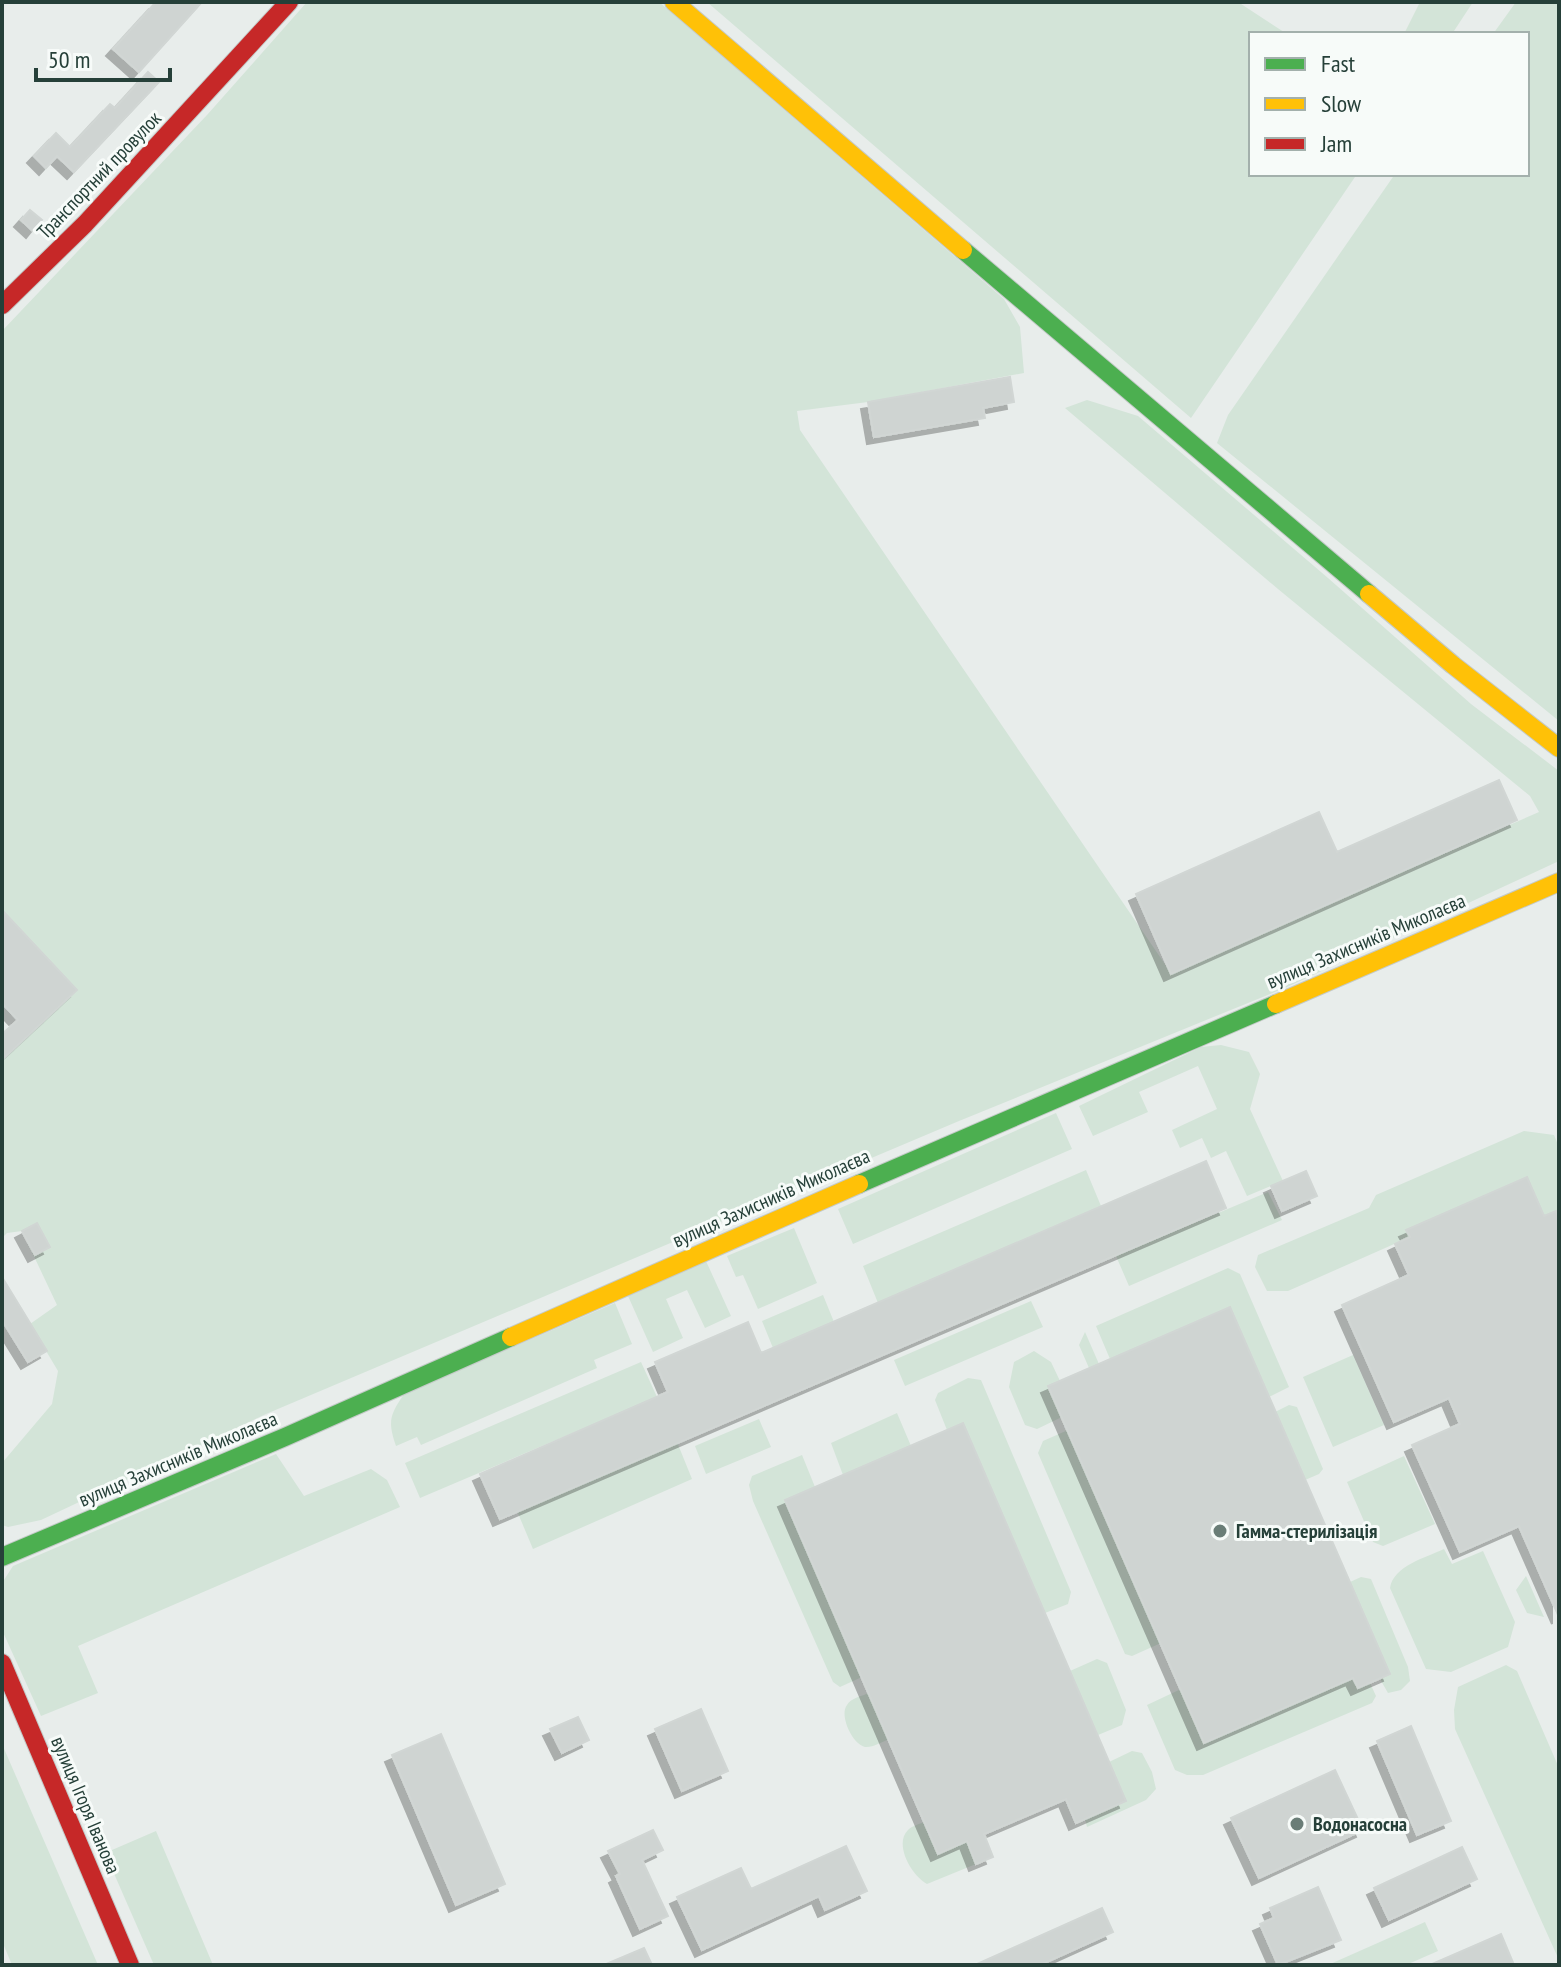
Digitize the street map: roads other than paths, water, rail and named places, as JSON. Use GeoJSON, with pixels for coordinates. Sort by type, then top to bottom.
{"type":"FeatureCollection","features":[{"type":"Feature","properties":{"kind":"street","name":"Транспортний провулок"},"geometry":{"type":"LineString","coordinates":[[2,305],[85,224],[289,2]]}},
{"type":"Feature","properties":{"kind":"street"},"geometry":{"type":"LineString","coordinates":[[674,2],[1429,645],[1559,748]]}},
{"type":"Feature","properties":{"kind":"street","name":"вулиця Захисників Миколаєва"},"geometry":{"type":"LineString","coordinates":[[2,1557],[299,1431],[781,1218],[1559,882]]}},
{"type":"Feature","properties":{"kind":"street","name":"вулиця Ігоря Іванова"},"geometry":{"type":"LineString","coordinates":[[2,1663],[130,1965]]}},
{"type":"Feature","properties":{"kind":"place","name":"Гамма-стерилізація"},"geometry":{"type":"Point","coordinates":[1220,1531]}},
{"type":"Feature","properties":{"kind":"place","name":"Водонасосна"},"geometry":{"type":"Point","coordinates":[1297,1824]}}]}
